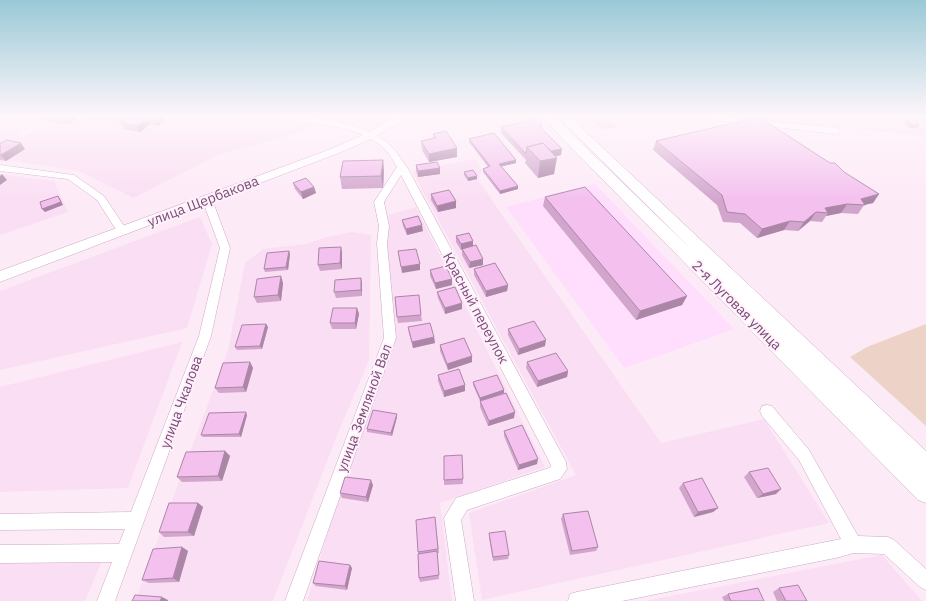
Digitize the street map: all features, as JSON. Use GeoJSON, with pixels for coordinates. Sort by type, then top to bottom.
{"type":"FeatureCollection","features":[{"type":"Feature","properties":{"kind":"main road","name":"2-я Луговая улица"},"geometry":{"type":"LineString","coordinates":[[576,145],[926,492]]}},
{"type":"Feature","properties":{"kind":"main road","name":"2-я Луговая улица"},"geometry":{"type":"LineString","coordinates":[[592,145],[926,466]]}},
{"type":"Feature","properties":{"kind":"street","name":"улица Щербакова"},"geometry":{"type":"LineString","coordinates":[[0,276],[123,232],[348,145]]}},
{"type":"Feature","properties":{"kind":"street","name":"Красный переулок"},"geometry":{"type":"LineString","coordinates":[[384,145],[402,167],[558,462],[559,469],[554,474],[462,504],[452,518],[465,601]]}},
{"type":"Feature","properties":{"kind":"street","name":"улица Земляной Вал"},"geometry":{"type":"LineString","coordinates":[[294,601],[390,338],[382,244],[384,226],[379,202],[402,167]]}},
{"type":"Feature","properties":{"kind":"street"},"geometry":{"type":"LineString","coordinates":[[0,168],[71,177],[101,198],[123,232]]}},
{"type":"Feature","properties":{"kind":"street","name":"улица Чкалова"},"geometry":{"type":"LineString","coordinates":[[106,601],[205,336],[225,248],[207,199]]}},
{"type":"Feature","properties":{"kind":"street"},"geometry":{"type":"LineString","coordinates":[[767,411],[804,455],[853,544]]}},
{"type":"Feature","properties":{"kind":"street"},"geometry":{"type":"LineString","coordinates":[[0,522],[137,520]]}},
{"type":"Feature","properties":{"kind":"street"},"geometry":{"type":"LineString","coordinates":[[577,601],[853,544],[888,546],[926,581]]}},
{"type":"Feature","properties":{"kind":"street"},"geometry":{"type":"LineString","coordinates":[[0,554],[125,553]]}},
{"type":"Feature","properties":{"kind":"shaded area"},"geometry":{"type":"Polygon","coordinates":[[[0,145],[254,145],[218,155],[133,198],[79,171],[0,159],[0,145]]]}},
{"type":"Feature","properties":{"kind":"shaded area"},"geometry":{"type":"Polygon","coordinates":[[[475,159],[482,170],[478,180],[661,443],[764,419],[829,523],[482,600],[469,513],[576,475],[412,171],[475,159]]]}},
{"type":"Feature","properties":{"kind":"shaded area"},"geometry":{"type":"Polygon","coordinates":[[[0,174],[54,181],[68,212],[0,235],[0,174]]]}},
{"type":"Feature","properties":{"kind":"shaded area"},"geometry":{"type":"Polygon","coordinates":[[[595,184],[734,329],[624,368],[506,207],[595,184]]]}},
{"type":"Feature","properties":{"kind":"shaded area"},"geometry":{"type":"Polygon","coordinates":[[[416,207],[545,467],[440,503],[452,601],[307,601],[348,464],[396,337],[387,243],[389,215],[416,207]]]}},
{"type":"Feature","properties":{"kind":"shaded area"},"geometry":{"type":"Polygon","coordinates":[[[200,217],[212,244],[187,328],[0,370],[0,291],[200,217]]]}},
{"type":"Feature","properties":{"kind":"shaded area"},"geometry":{"type":"Polygon","coordinates":[[[352,232],[371,235],[369,360],[338,433],[273,601],[135,601],[228,350],[245,263],[263,249],[306,244],[327,237],[352,232]]]}},
{"type":"Feature","properties":{"kind":"shaded area"},"geometry":{"type":"Polygon","coordinates":[[[926,324],[926,426],[850,357],[867,347],[926,324]]]}},
{"type":"Feature","properties":{"kind":"shaded area"},"geometry":{"type":"Polygon","coordinates":[[[182,342],[128,488],[0,492],[0,387],[182,342]]]}},
{"type":"Feature","properties":{"kind":"shaded area"},"geometry":{"type":"Polygon","coordinates":[[[882,555],[922,601],[645,601],[882,555]]]}},
{"type":"Feature","properties":{"kind":"shaded area"},"geometry":{"type":"Polygon","coordinates":[[[0,563],[101,563],[85,601],[0,601],[0,563]]]}},
{"type":"Feature","properties":{"kind":"building"},"geometry":{"type":"Polygon","coordinates":[[[0,145],[18,145],[1,155],[0,145]]]}},
{"type":"Feature","properties":{"kind":"building"},"geometry":{"type":"Polygon","coordinates":[[[423,145],[455,145],[457,148],[429,154],[423,145]]]}},
{"type":"Feature","properties":{"kind":"building"},"geometry":{"type":"Polygon","coordinates":[[[474,145],[504,145],[516,160],[499,164],[518,186],[500,191],[483,169],[490,166],[474,145]]]}},
{"type":"Feature","properties":{"kind":"building"},"geometry":{"type":"Polygon","coordinates":[[[518,145],[535,145],[527,147],[526,154],[518,145]]]}},
{"type":"Feature","properties":{"kind":"building"},"geometry":{"type":"Polygon","coordinates":[[[545,145],[558,145],[562,149],[551,151],[545,145]]]}},
{"type":"Feature","properties":{"kind":"building"},"geometry":{"type":"Polygon","coordinates":[[[545,145],[557,158],[540,161],[527,147],[545,145]]]}},
{"type":"Feature","properties":{"kind":"building"},"geometry":{"type":"Polygon","coordinates":[[[661,145],[802,145],[830,163],[835,163],[844,172],[879,194],[861,199],[865,205],[847,204],[825,208],[828,213],[816,212],[804,222],[790,221],[762,229],[745,214],[727,212],[722,195],[661,145]]]}},
{"type":"Feature","properties":{"kind":"building"},"geometry":{"type":"Polygon","coordinates":[[[383,160],[381,176],[340,177],[343,161],[383,160]]]}},
{"type":"Feature","properties":{"kind":"building"},"geometry":{"type":"Polygon","coordinates":[[[437,162],[440,168],[418,171],[416,165],[437,162]]]}},
{"type":"Feature","properties":{"kind":"building"},"geometry":{"type":"Polygon","coordinates":[[[473,170],[477,176],[468,178],[464,172],[473,170]]]}},
{"type":"Feature","properties":{"kind":"building"},"geometry":{"type":"Polygon","coordinates":[[[306,178],[314,187],[301,192],[293,183],[306,178]]]}},
{"type":"Feature","properties":{"kind":"building"},"geometry":{"type":"Polygon","coordinates":[[[585,187],[687,296],[640,311],[545,197],[585,187]]]}},
{"type":"Feature","properties":{"kind":"building"},"geometry":{"type":"Polygon","coordinates":[[[449,190],[456,201],[437,206],[431,194],[449,190]]]}},
{"type":"Feature","properties":{"kind":"building"},"geometry":{"type":"Polygon","coordinates":[[[58,196],[61,202],[42,209],[40,202],[58,196]]]}},
{"type":"Feature","properties":{"kind":"building"},"geometry":{"type":"Polygon","coordinates":[[[418,216],[422,225],[406,229],[402,220],[418,216]]]}},
{"type":"Feature","properties":{"kind":"building"},"geometry":{"type":"Polygon","coordinates":[[[469,233],[473,241],[461,244],[456,236],[469,233]]]}},
{"type":"Feature","properties":{"kind":"building"},"geometry":{"type":"Polygon","coordinates":[[[476,245],[483,259],[470,262],[462,249],[476,245]]]}},
{"type":"Feature","properties":{"kind":"building"},"geometry":{"type":"Polygon","coordinates":[[[341,247],[340,263],[318,265],[319,248],[341,247]]]}},
{"type":"Feature","properties":{"kind":"building"},"geometry":{"type":"Polygon","coordinates":[[[416,249],[420,264],[401,267],[398,251],[416,249]]]}},
{"type":"Feature","properties":{"kind":"building"},"geometry":{"type":"Polygon","coordinates":[[[289,251],[286,267],[264,269],[267,253],[289,251]]]}},
{"type":"Feature","properties":{"kind":"building"},"geometry":{"type":"Polygon","coordinates":[[[495,263],[508,285],[486,291],[474,269],[495,263]]]}},
{"type":"Feature","properties":{"kind":"building"},"geometry":{"type":"Polygon","coordinates":[[[446,266],[452,279],[435,283],[430,270],[446,266]]]}},
{"type":"Feature","properties":{"kind":"building"},"geometry":{"type":"Polygon","coordinates":[[[281,276],[278,295],[254,297],[257,279],[281,276]]]}},
{"type":"Feature","properties":{"kind":"building"},"geometry":{"type":"Polygon","coordinates":[[[361,278],[361,290],[334,292],[335,280],[361,278]]]}},
{"type":"Feature","properties":{"kind":"building"},"geometry":{"type":"Polygon","coordinates":[[[455,287],[462,303],[445,308],[437,292],[455,287]]]}},
{"type":"Feature","properties":{"kind":"building"},"geometry":{"type":"Polygon","coordinates":[[[419,295],[421,315],[397,317],[395,297],[419,295]]]}},
{"type":"Feature","properties":{"kind":"building"},"geometry":{"type":"Polygon","coordinates":[[[333,308],[357,308],[355,323],[330,323],[333,308]]]}},
{"type":"Feature","properties":{"kind":"building"},"geometry":{"type":"Polygon","coordinates":[[[534,321],[546,340],[519,349],[508,329],[534,321]]]}},
{"type":"Feature","properties":{"kind":"building"},"geometry":{"type":"Polygon","coordinates":[[[430,323],[434,337],[412,342],[408,327],[430,323]]]}},
{"type":"Feature","properties":{"kind":"building"},"geometry":{"type":"Polygon","coordinates":[[[266,324],[260,346],[235,347],[242,325],[266,324]]]}},
{"type":"Feature","properties":{"kind":"building"},"geometry":{"type":"Polygon","coordinates":[[[464,338],[472,356],[447,364],[440,345],[464,338]]]}},
{"type":"Feature","properties":{"kind":"building"},"geometry":{"type":"Polygon","coordinates":[[[556,353],[568,371],[538,381],[527,362],[556,353]]]}},
{"type":"Feature","properties":{"kind":"building"},"geometry":{"type":"Polygon","coordinates":[[[250,362],[243,387],[215,388],[223,363],[250,362]]]}},
{"type":"Feature","properties":{"kind":"building"},"geometry":{"type":"Polygon","coordinates":[[[459,369],[465,385],[444,391],[438,375],[459,369]]]}},
{"type":"Feature","properties":{"kind":"building"},"geometry":{"type":"Polygon","coordinates":[[[497,375],[504,390],[480,398],[473,382],[497,375]]]}},
{"type":"Feature","properties":{"kind":"building"},"geometry":{"type":"Polygon","coordinates":[[[506,393],[515,412],[489,421],[480,401],[506,393]]]}},
{"type":"Feature","properties":{"kind":"building"},"geometry":{"type":"Polygon","coordinates":[[[373,410],[397,414],[391,433],[367,429],[373,410]]]}},
{"type":"Feature","properties":{"kind":"building"},"geometry":{"type":"Polygon","coordinates":[[[246,412],[239,434],[201,435],[209,413],[246,412]]]}},
{"type":"Feature","properties":{"kind":"building"},"geometry":{"type":"Polygon","coordinates":[[[522,425],[538,459],[519,465],[504,431],[522,425]]]}},
{"type":"Feature","properties":{"kind":"building"},"geometry":{"type":"Polygon","coordinates":[[[225,451],[218,476],[177,477],[186,452],[225,451]]]}},
{"type":"Feature","properties":{"kind":"building"},"geometry":{"type":"Polygon","coordinates":[[[462,455],[463,479],[444,480],[444,456],[462,455]]]}},
{"type":"Feature","properties":{"kind":"building"},"geometry":{"type":"Polygon","coordinates":[[[768,468],[781,489],[763,494],[749,472],[768,468]]]}},
{"type":"Feature","properties":{"kind":"building"},"geometry":{"type":"Polygon","coordinates":[[[345,477],[371,480],[366,497],[340,493],[345,477]]]}},
{"type":"Feature","properties":{"kind":"building"},"geometry":{"type":"Polygon","coordinates":[[[702,478],[718,508],[698,512],[683,483],[702,478]]]}},
{"type":"Feature","properties":{"kind":"building"},"geometry":{"type":"Polygon","coordinates":[[[169,503],[198,503],[188,532],[159,532],[169,503]]]}},
{"type":"Feature","properties":{"kind":"building"},"geometry":{"type":"Polygon","coordinates":[[[588,511],[598,547],[572,551],[563,514],[588,511]]]}},
{"type":"Feature","properties":{"kind":"building"},"geometry":{"type":"Polygon","coordinates":[[[435,517],[438,549],[418,552],[416,520],[435,517]]]}},
{"type":"Feature","properties":{"kind":"building"},"geometry":{"type":"Polygon","coordinates":[[[505,531],[509,555],[493,557],[489,533],[505,531]]]}},
{"type":"Feature","properties":{"kind":"building"},"geometry":{"type":"Polygon","coordinates":[[[182,547],[173,578],[142,580],[153,549],[182,547]]]}},
{"type":"Feature","properties":{"kind":"building"},"geometry":{"type":"Polygon","coordinates":[[[437,551],[439,575],[419,578],[418,554],[437,551]]]}},
{"type":"Feature","properties":{"kind":"building"},"geometry":{"type":"Polygon","coordinates":[[[319,561],[350,565],[345,586],[313,583],[319,561]]]}},
{"type":"Feature","properties":{"kind":"building"},"geometry":{"type":"Polygon","coordinates":[[[798,585],[807,601],[786,601],[779,588],[798,585]]]}},
{"type":"Feature","properties":{"kind":"building"},"geometry":{"type":"Polygon","coordinates":[[[758,588],[764,601],[731,601],[728,594],[758,588]]]}},
{"type":"Feature","properties":{"kind":"building"},"geometry":{"type":"Polygon","coordinates":[[[135,595],[162,597],[160,601],[132,601],[135,595]]]}}]}
